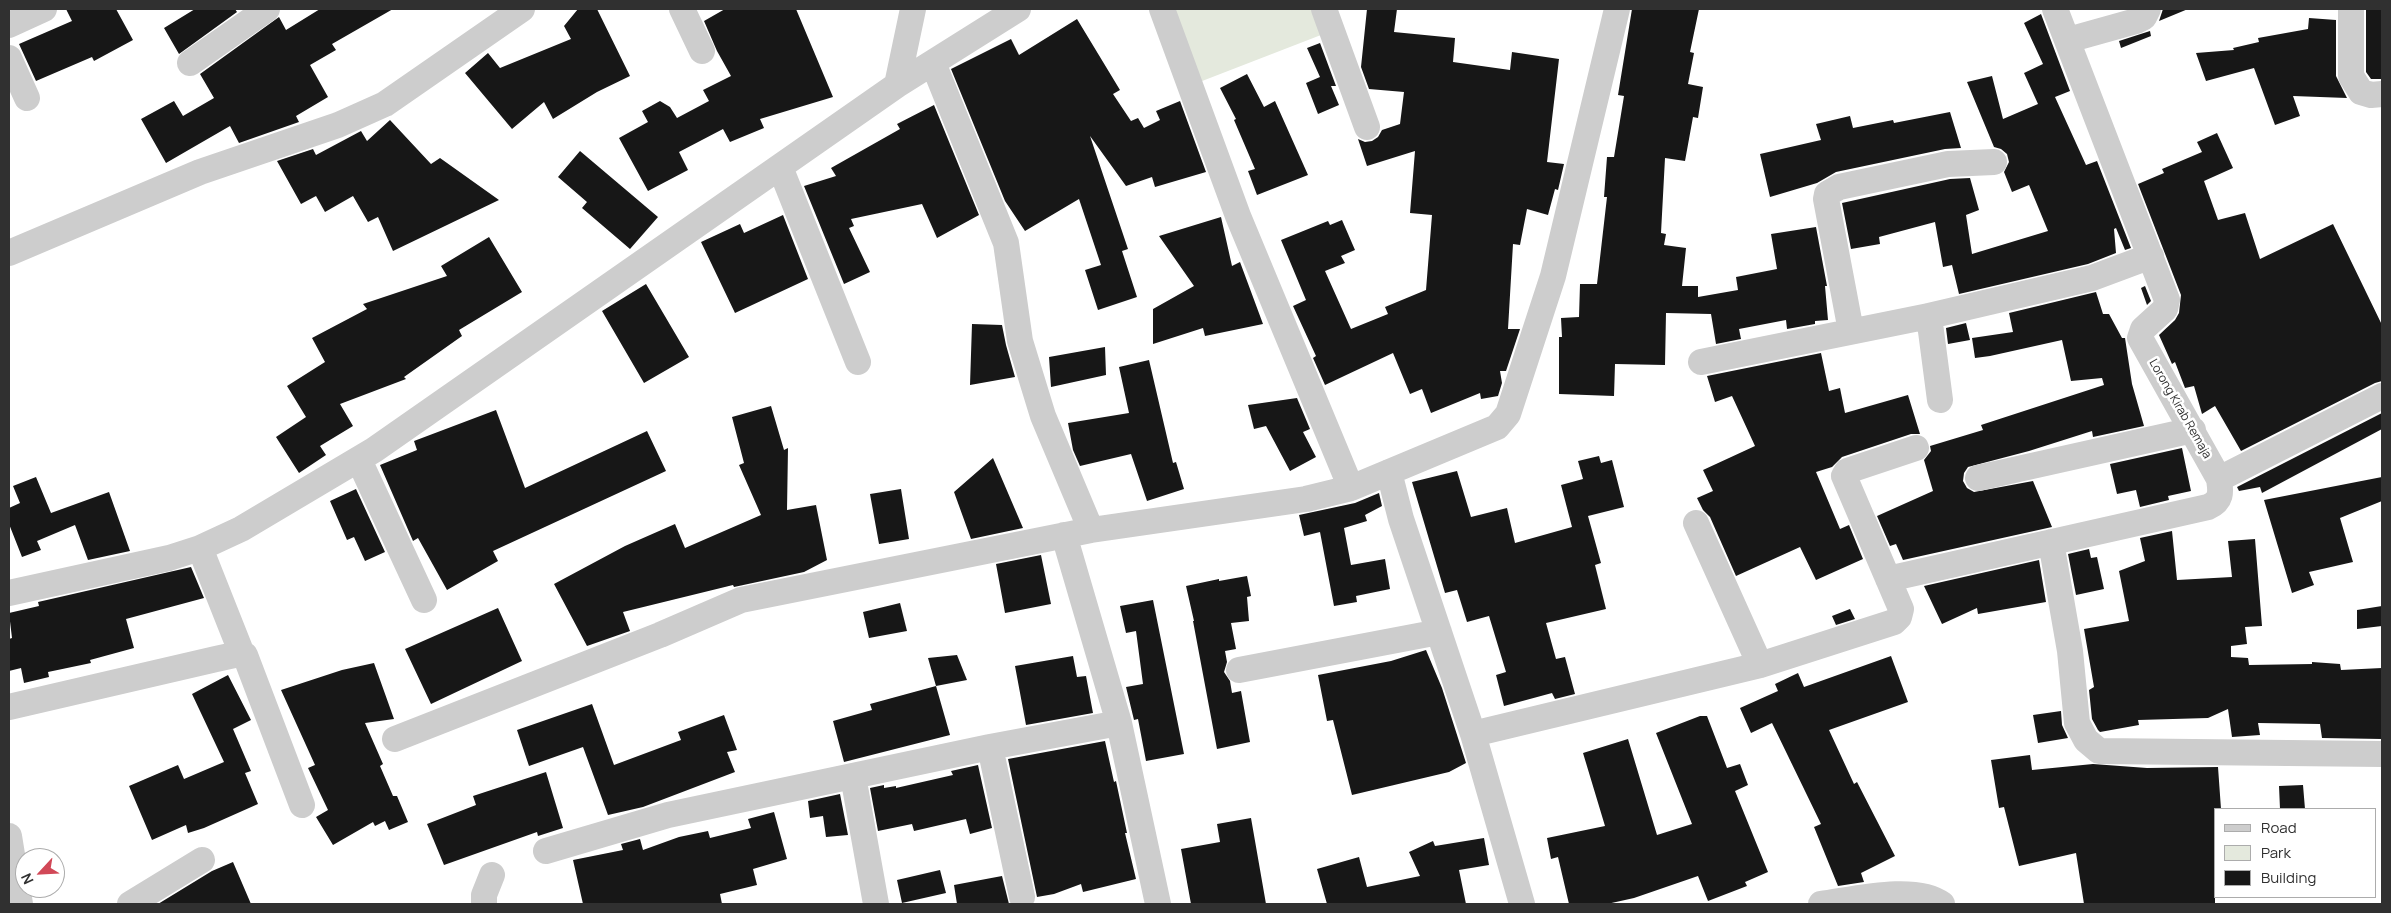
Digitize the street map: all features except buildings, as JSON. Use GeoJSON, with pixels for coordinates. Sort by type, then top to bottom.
{"type":"FeatureCollection","features":[{"type":"Feature","properties":{"kind":"street"},"geometry":{"type":"LineString","coordinates":[[9,25],[44,9]]}},
{"type":"Feature","properties":{"kind":"street"},"geometry":{"type":"LineString","coordinates":[[190,63],[268,9]]}},
{"type":"Feature","properties":{"kind":"street"},"geometry":{"type":"LineString","coordinates":[[9,254],[200,172],[338,125],[385,104],[522,9]]}},
{"type":"Feature","properties":{"kind":"street"},"geometry":{"type":"LineString","coordinates":[[682,9],[702,51]]}},
{"type":"Feature","properties":{"kind":"street"},"geometry":{"type":"LineString","coordinates":[[897,85],[913,9]]}},
{"type":"Feature","properties":{"kind":"street"},"geometry":{"type":"LineString","coordinates":[[9,593],[169,558],[200,548],[240,529],[359,460],[897,85],[1018,9]]}},
{"type":"Feature","properties":{"kind":"street"},"geometry":{"type":"LineString","coordinates":[[1162,9],[1238,216],[1351,488]]}},
{"type":"Feature","properties":{"kind":"street"},"geometry":{"type":"LineString","coordinates":[[1324,9],[1367,127]]}},
{"type":"Feature","properties":{"kind":"street"},"geometry":{"type":"LineString","coordinates":[[394,739],[660,635],[741,600],[1090,530],[1306,499],[1351,488],[1498,427],[1508,414],[1553,276],[1617,9]]}},
{"type":"Feature","properties":{"kind":"street","name":"Lorong Kirab Remaja"},"geometry":{"type":"LineString","coordinates":[[2055,9],[2151,256],[2167,306],[2143,329],[2140,338],[2219,479]]}},
{"type":"Feature","properties":{"kind":"street"},"geometry":{"type":"LineString","coordinates":[[2068,40],[2136,21],[2144,17],[2148,9]]}},
{"type":"Feature","properties":{"kind":"street"},"geometry":{"type":"LineString","coordinates":[[2351,9],[2351,76],[2361,92],[2382,94]]}},
{"type":"Feature","properties":{"kind":"street"},"geometry":{"type":"LineString","coordinates":[[9,58],[27,98]]}},
{"type":"Feature","properties":{"kind":"street"},"geometry":{"type":"LineString","coordinates":[[933,63],[1006,243],[1020,341],[1043,416],[1090,530]]}},
{"type":"Feature","properties":{"kind":"street"},"geometry":{"type":"LineString","coordinates":[[1851,331],[1826,199],[1827,194],[1839,187],[1931,167],[1948,164],[1994,162]]}},
{"type":"Feature","properties":{"kind":"street"},"geometry":{"type":"LineString","coordinates":[[780,167],[858,362]]}},
{"type":"Feature","properties":{"kind":"street"},"geometry":{"type":"LineString","coordinates":[[1701,362],[1929,316],[2092,278],[2151,256]]}},
{"type":"Feature","properties":{"kind":"street"},"geometry":{"type":"LineString","coordinates":[[1929,316],[1940,400]]}},
{"type":"Feature","properties":{"kind":"street"},"geometry":{"type":"LineString","coordinates":[[1888,579],[2208,507],[2216,504],[2219,499],[2221,491],[2219,479],[2382,396]]}},
{"type":"Feature","properties":{"kind":"street"},"geometry":{"type":"LineString","coordinates":[[1978,478],[2193,430]]}},
{"type":"Feature","properties":{"kind":"street"},"geometry":{"type":"LineString","coordinates":[[1473,734],[1760,665],[1894,622],[1899,617],[1901,609],[1845,480],[1845,473],[1916,448]]}},
{"type":"Feature","properties":{"kind":"street"},"geometry":{"type":"LineString","coordinates":[[359,460],[424,600]]}},
{"type":"Feature","properties":{"kind":"street"},"geometry":{"type":"LineString","coordinates":[[1389,472],[1401,519],[1473,734],[1522,904]]}},
{"type":"Feature","properties":{"kind":"street"},"geometry":{"type":"LineString","coordinates":[[1696,522],[1760,665]]}},
{"type":"Feature","properties":{"kind":"street"},"geometry":{"type":"LineString","coordinates":[[1064,535],[1119,723],[1158,904]]}},
{"type":"Feature","properties":{"kind":"street"},"geometry":{"type":"LineString","coordinates":[[2051,542],[2070,651],[2076,723],[2086,740],[2099,751],[2382,754]]}},
{"type":"Feature","properties":{"kind":"street"},"geometry":{"type":"LineString","coordinates":[[200,548],[242,654],[248,659],[302,805]]}},
{"type":"Feature","properties":{"kind":"street"},"geometry":{"type":"LineString","coordinates":[[1239,670],[1439,632]]}},
{"type":"Feature","properties":{"kind":"street"},"geometry":{"type":"LineString","coordinates":[[9,706],[242,654]]}},
{"type":"Feature","properties":{"kind":"street"},"geometry":{"type":"LineString","coordinates":[[546,851],[668,815],[990,746],[1119,723]]}},
{"type":"Feature","properties":{"kind":"street"},"geometry":{"type":"LineString","coordinates":[[990,746],[1022,897]]}},
{"type":"Feature","properties":{"kind":"street"},"geometry":{"type":"LineString","coordinates":[[853,776],[876,904]]}},
{"type":"Feature","properties":{"kind":"street"},"geometry":{"type":"LineString","coordinates":[[9,836],[20,904]]}},
{"type":"Feature","properties":{"kind":"street"},"geometry":{"type":"LineString","coordinates":[[130,904],[202,860]]}},
{"type":"Feature","properties":{"kind":"street"},"geometry":{"type":"LineString","coordinates":[[484,904],[484,895],[492,875]]}},
{"type":"Feature","properties":{"kind":"street"},"geometry":{"type":"LineString","coordinates":[[1821,904],[1900,894],[1921,896],[1942,904]]}},
{"type":"Feature","properties":{"kind":"green space"},"geometry":{"type":"Polygon","coordinates":[[[1171,9],[1312,9],[1321,35],[1197,83],[1171,9]]]}}]}
